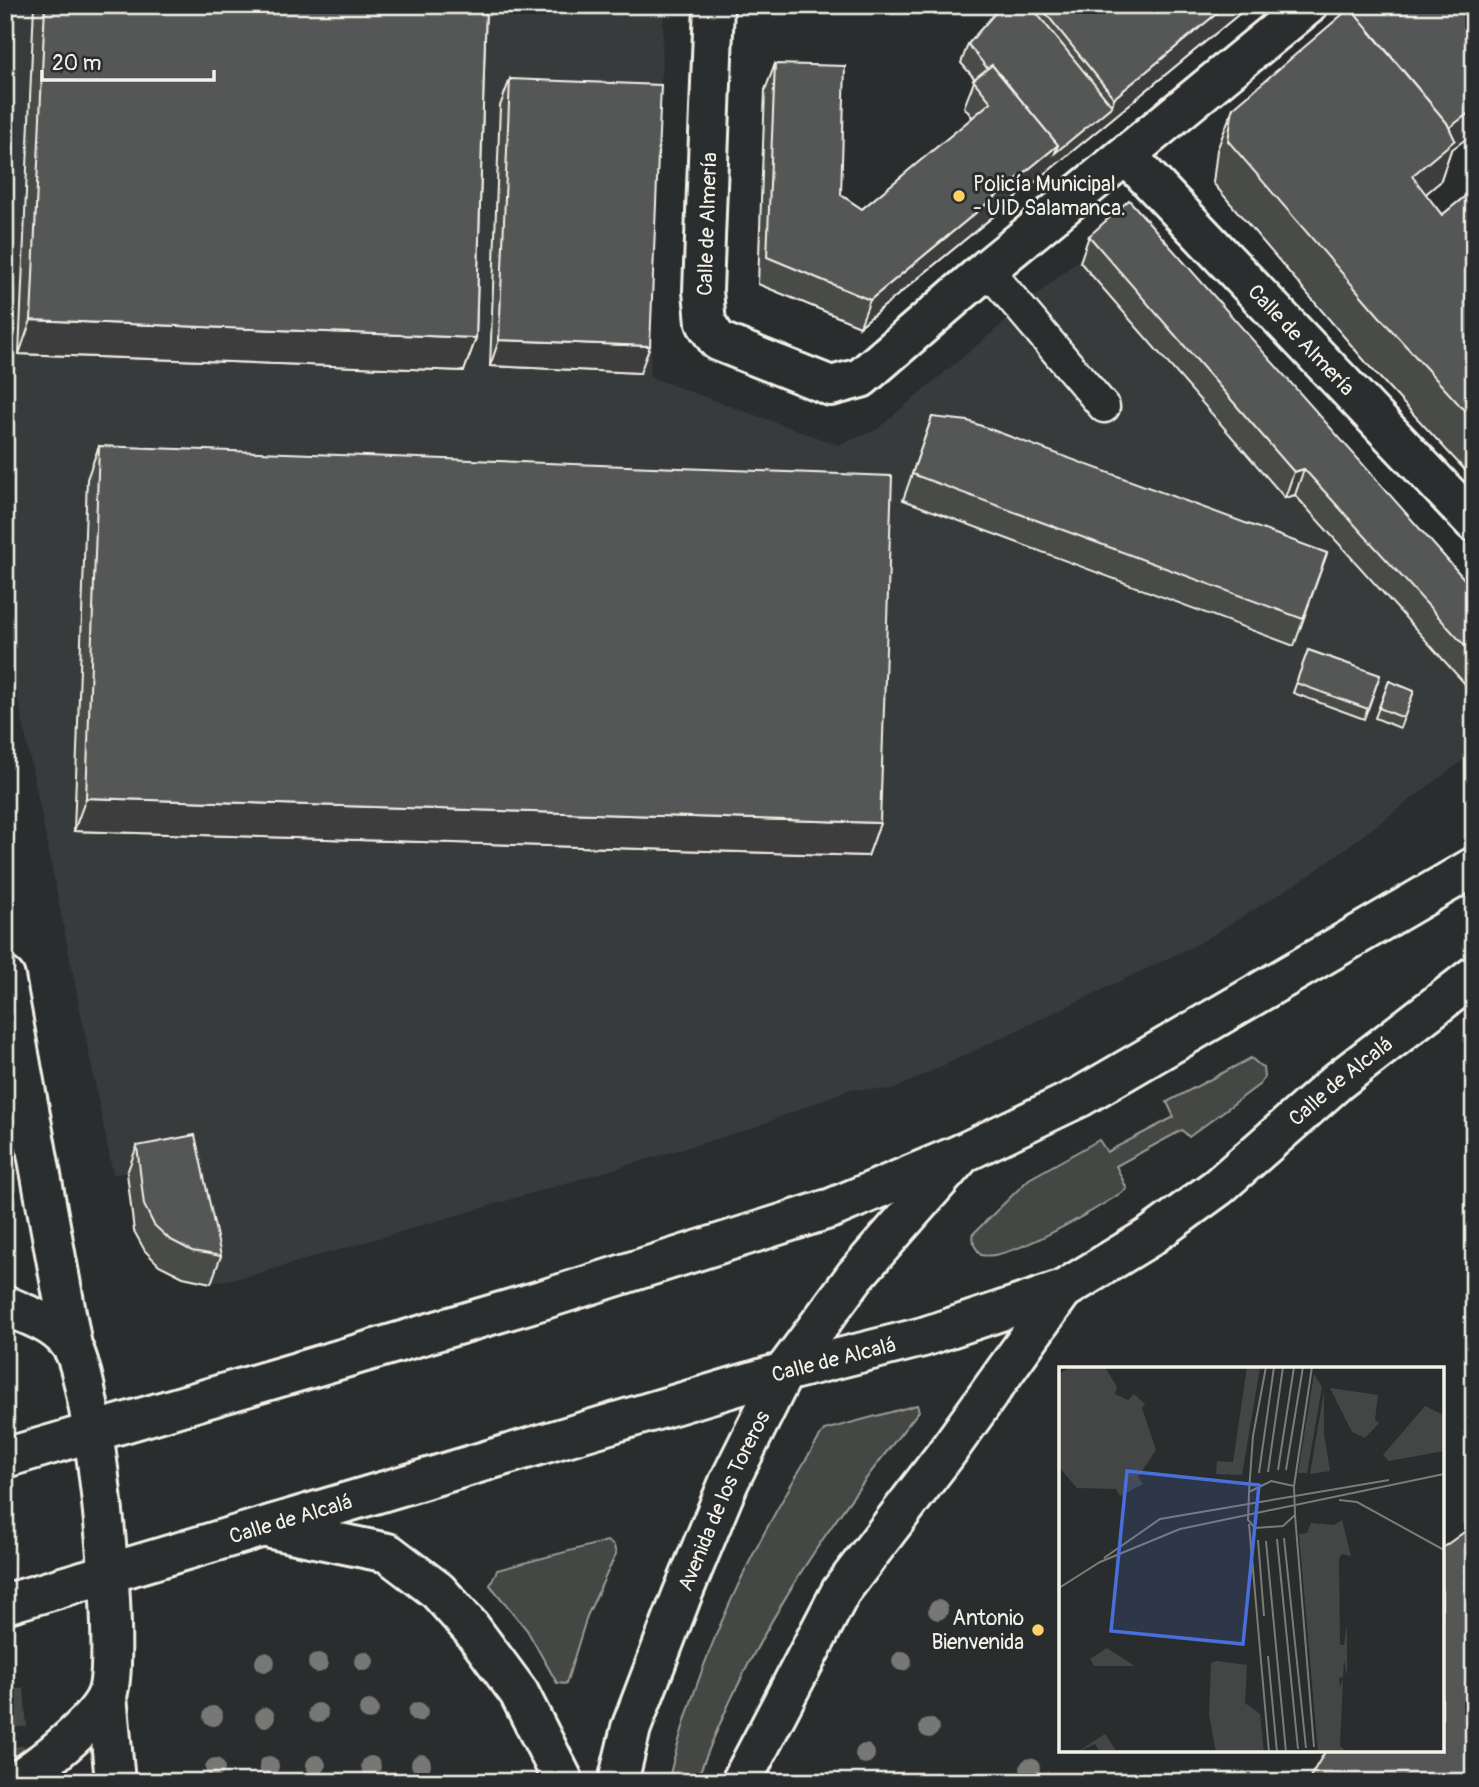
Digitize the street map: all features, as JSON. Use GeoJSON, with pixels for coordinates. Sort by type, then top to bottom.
{"type":"FeatureCollection","features":[{"type":"Feature","properties":{"kind":"main road","name":"Calle de Almería"},"geometry":{"type":"LineString","coordinates":[[714,5],[703,291],[706,323],[718,341],[831,386],[861,378],[884,360],[988,269],[1308,5]]}},
{"type":"Feature","properties":{"kind":"main road","name":"Calle de Almería"},"geometry":{"type":"LineString","coordinates":[[1128,156],[1474,522]]}},
{"type":"Feature","properties":{"kind":"main road"},"geometry":{"type":"LineString","coordinates":[[13,1456],[544,1299],[832,1208],[963,1153],[1080,1097],[1474,867]]}},
{"type":"Feature","properties":{"kind":"main road","name":"Calle de Alcalá"},"geometry":{"type":"LineString","coordinates":[[5,1604],[784,1372],[923,1337],[1063,1290],[1148,1238],[1218,1186],[1338,1081],[1474,976]]}},
{"type":"Feature","properties":{"kind":"main road"},"geometry":{"type":"LineString","coordinates":[[5,977],[72,1346],[85,1384],[93,1433],[108,1574],[112,1648],[107,1696],[115,1782]]}},
{"type":"Feature","properties":{"kind":"main road","name":"Avenida de los Toreros"},"geometry":{"type":"LineString","coordinates":[[618,1782],[631,1728],[682,1595],[729,1482],[784,1372],[855,1276],[963,1153]]}},
{"type":"Feature","properties":{"kind":"main road"},"geometry":{"type":"LineString","coordinates":[[741,1782],[841,1591],[945,1455],[1063,1290]]}},
{"type":"Feature","properties":{"kind":"main road"},"geometry":{"type":"LineString","coordinates":[[5,1305],[42,1320],[72,1346]]}},
{"type":"Feature","properties":{"kind":"main road"},"geometry":{"type":"LineString","coordinates":[[266,1528],[388,1553],[438,1591],[471,1628],[519,1693],[564,1782]]}},
{"type":"Feature","properties":{"kind":"main road"},"geometry":{"type":"LineString","coordinates":[[18,1779],[68,1743],[107,1696]]}},
{"type":"Feature","properties":{"kind":"lane"},"geometry":{"type":"LineString","coordinates":[[988,269],[1104,407]]}},
{"type":"Feature","properties":{"kind":"shaded area"},"geometry":{"type":"Polygon","coordinates":[[[5,5],[664,5],[650,377],[838,445],[876,430],[1119,226],[1474,628],[1474,752],[1310,875],[1198,944],[892,1090],[850,1089],[750,1129],[253,1275],[211,1283],[183,1277],[159,1265],[145,1251],[134,1231],[127,1173],[113,1174],[5,633],[5,5]]]}},
{"type":"Feature","properties":{"kind":"shaded area"},"geometry":{"type":"Polygon","coordinates":[[[1251,1058],[1263,1068],[1264,1078],[1260,1084],[1189,1137],[1182,1130],[1116,1166],[1127,1189],[1076,1220],[1032,1242],[994,1255],[981,1255],[974,1245],[973,1234],[1029,1179],[1099,1140],[1107,1152],[1174,1117],[1167,1102],[1251,1058]]]}},
{"type":"Feature","properties":{"kind":"shaded area"},"geometry":{"type":"Polygon","coordinates":[[[917,1405],[919,1411],[820,1543],[765,1633],[740,1680],[696,1782],[668,1782],[696,1688],[731,1600],[774,1514],[824,1430],[917,1405]]]}},
{"type":"Feature","properties":{"kind":"shaded area"},"geometry":{"type":"Polygon","coordinates":[[[607,1541],[614,1546],[616,1554],[587,1616],[566,1684],[557,1683],[527,1630],[490,1585],[497,1570],[607,1541]]]}},
{"type":"Feature","properties":{"kind":"building"},"geometry":{"type":"Polygon","coordinates":[[[45,5],[486,5],[476,338],[31,320],[45,5]]]}},
{"type":"Feature","properties":{"kind":"building"},"geometry":{"type":"Polygon","coordinates":[[[1002,5],[1030,5],[1112,106],[1055,153],[1058,145],[992,65],[987,68],[968,44],[1002,5]]]}},
{"type":"Feature","properties":{"kind":"building"},"geometry":{"type":"Polygon","coordinates":[[[1039,5],[1227,5],[1114,98],[1039,5]]]}},
{"type":"Feature","properties":{"kind":"building"},"geometry":{"type":"Polygon","coordinates":[[[1362,5],[1474,5],[1474,109],[1449,128],[1354,12],[1362,5]]]}},
{"type":"Feature","properties":{"kind":"building"},"geometry":{"type":"Polygon","coordinates":[[[1350,8],[1447,123],[1455,140],[1412,176],[1442,215],[1474,189],[1474,421],[1385,323],[1228,141],[1233,108],[1350,8]]]}},
{"type":"Feature","properties":{"kind":"building","name":"Policía Municipal - UID Salamanca."},"geometry":{"type":"Polygon","coordinates":[[[775,64],[845,66],[841,195],[862,209],[991,102],[973,80],[992,65],[1058,145],[870,300],[767,257],[775,64]]]}},
{"type":"Feature","properties":{"kind":"building"},"geometry":{"type":"Polygon","coordinates":[[[510,79],[661,85],[650,346],[499,340],[510,79]]]}},
{"type":"Feature","properties":{"kind":"building"},"geometry":{"type":"Polygon","coordinates":[[[1129,200],[1474,590],[1474,656],[1304,469],[1294,472],[1089,236],[1129,200]]]}},
{"type":"Feature","properties":{"kind":"building"},"geometry":{"type":"Polygon","coordinates":[[[932,417],[968,421],[1327,553],[1303,619],[912,474],[932,417]]]}},
{"type":"Feature","properties":{"kind":"building"},"geometry":{"type":"Polygon","coordinates":[[[99,446],[892,476],[880,823],[86,798],[99,446]]]}},
{"type":"Feature","properties":{"kind":"building"},"geometry":{"type":"Polygon","coordinates":[[[1308,650],[1380,675],[1368,709],[1296,683],[1308,650]]]}},
{"type":"Feature","properties":{"kind":"building"},"geometry":{"type":"Polygon","coordinates":[[[1389,681],[1414,691],[1404,718],[1379,708],[1389,681]]]}},
{"type":"Feature","properties":{"kind":"building"},"geometry":{"type":"Polygon","coordinates":[[[195,1135],[221,1256],[192,1251],[169,1239],[154,1225],[144,1205],[137,1146],[195,1135]]]}},
{"type":"Feature","properties":{"kind":"building"},"geometry":{"type":"Polygon","coordinates":[[[1474,1525],[1474,1782],[1307,1782],[1325,1752],[1444,1752],[1444,1547],[1474,1525]]]}},
{"type":"Feature","properties":{"kind":"tunnel"},"geometry":{"type":"LineString","coordinates":[[5,1690],[12,1782]]}},
{"type":"Feature","properties":{"kind":"place","name":"Policía Municipal - UID Salamanca."},"geometry":{"type":"Point","coordinates":[959,196]}},
{"type":"Feature","properties":{"kind":"place","name":"Antonio Bienvenida"},"geometry":{"type":"Point","coordinates":[1038,1630]}}]}
